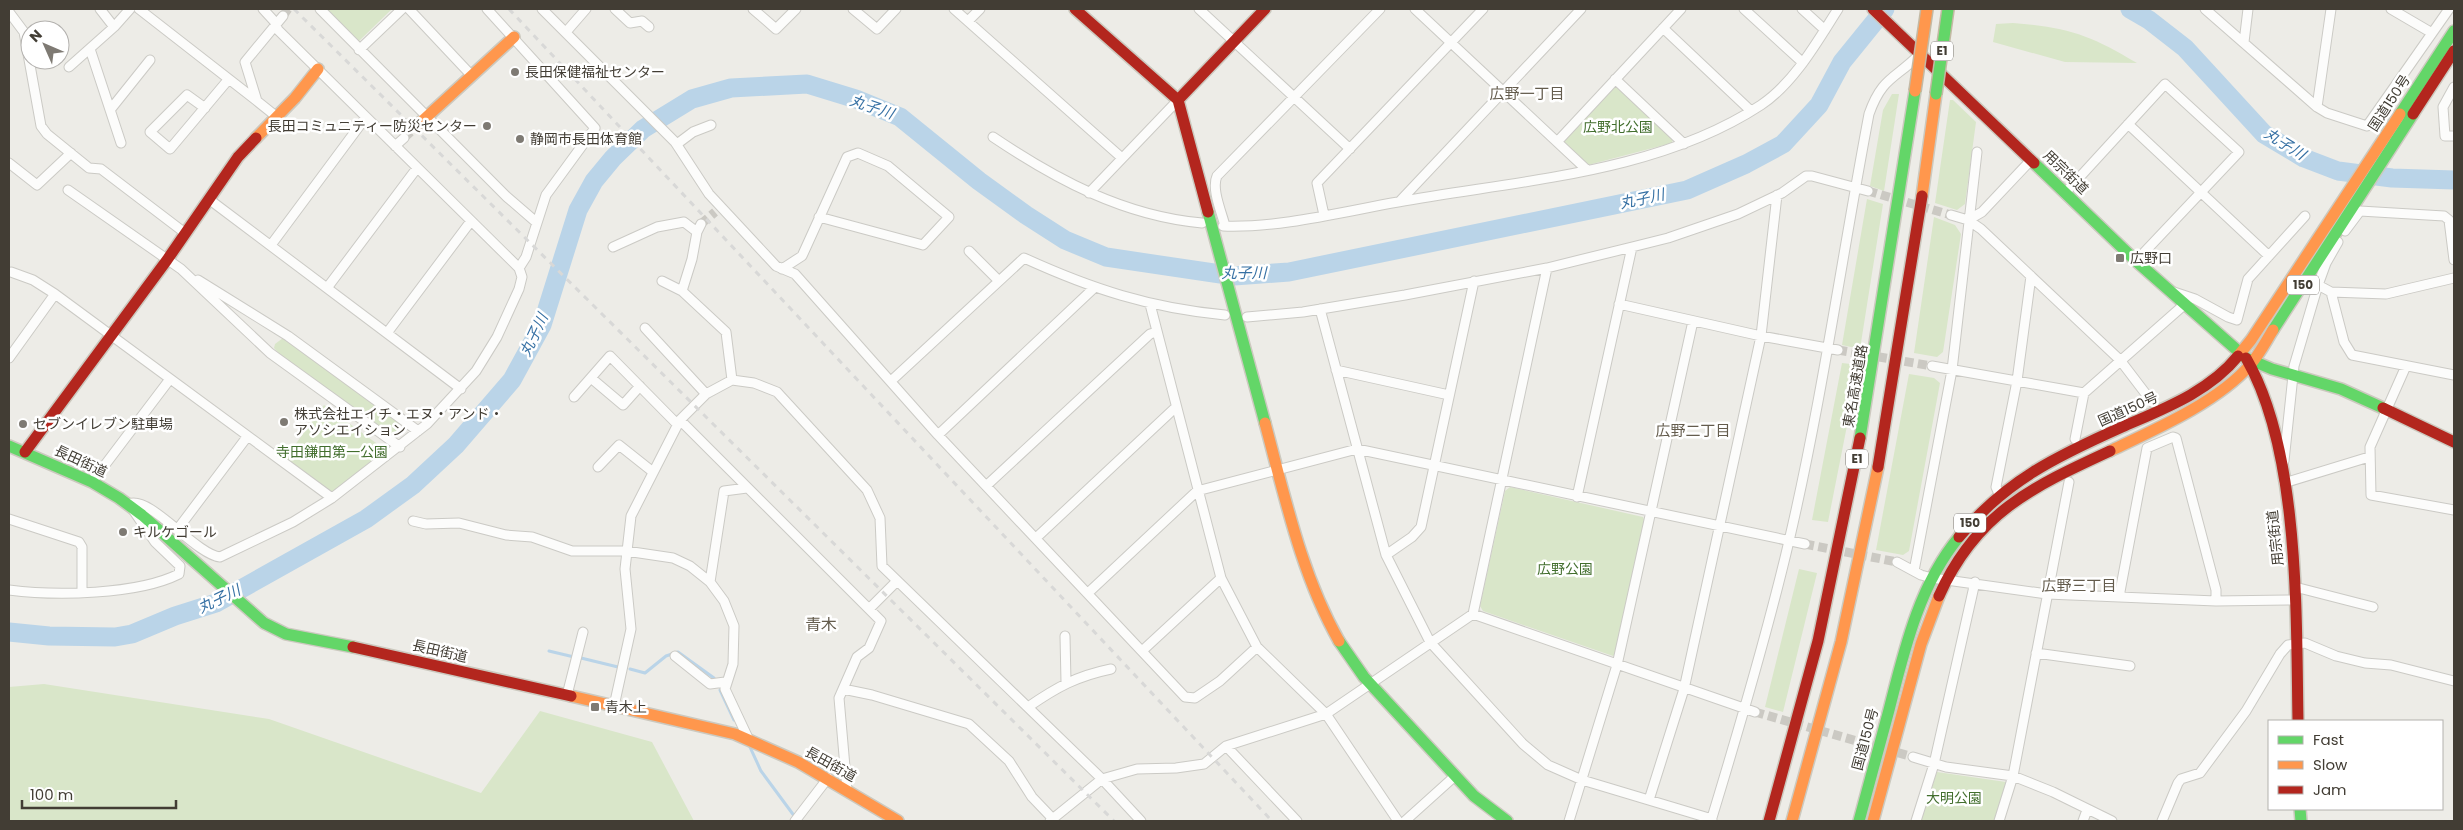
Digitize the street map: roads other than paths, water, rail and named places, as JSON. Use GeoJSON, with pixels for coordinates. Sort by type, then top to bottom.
{"type":"FeatureCollection","features":[{"type":"Feature","properties":{"kind":"main road"},"geometry":{"type":"LineString","coordinates":[[1075,9],[1178,100],[1277,469],[1309,580],[1323,613],[1347,655],[1370,684],[1454,776],[1474,796],[1507,821]]}},
{"type":"Feature","properties":{"kind":"main road"},"geometry":{"type":"LineString","coordinates":[[1178,100],[1265,9]]}},
{"type":"Feature","properties":{"kind":"main road","name":"用宗街道"},"geometry":{"type":"LineString","coordinates":[[1873,9],[2136,261],[2248,360],[2264,393],[2273,419],[2284,483],[2295,587],[2298,720]]}},
{"type":"Feature","properties":{"kind":"main road","name":"東名高速道路"},"geometry":{"type":"LineString","coordinates":[[1769,821],[1799,722],[1824,621],[1857,462],[1876,352],[1926,9]]}},
{"type":"Feature","properties":{"kind":"main road","name":"E1"},"geometry":{"type":"LineString","coordinates":[[1792,821],[1840,646],[1876,476],[1898,356],[1948,9]]}},
{"type":"Feature","properties":{"kind":"main road","name":"国道150号"},"geometry":{"type":"LineString","coordinates":[[2353,206],[2379,147],[2454,31]]}},
{"type":"Feature","properties":{"kind":"main road"},"geometry":{"type":"LineString","coordinates":[[423,120],[514,38]]}},
{"type":"Feature","properties":{"kind":"main road","name":"国道150号"},"geometry":{"type":"LineString","coordinates":[[1873,821],[1894,749],[1920,642],[1945,578],[1981,531],[2009,503],[2050,479],[2188,413],[2222,391],[2248,360],[2392,149],[2454,51]]}},
{"type":"Feature","properties":{"kind":"main road"},"geometry":{"type":"LineString","coordinates":[[25,452],[167,260],[238,157],[277,117],[318,69]]}},
{"type":"Feature","properties":{"kind":"main road"},"geometry":{"type":"LineString","coordinates":[[2248,360],[2341,389],[2454,442]]}},
{"type":"Feature","properties":{"kind":"main road","name":"国道150号"},"geometry":{"type":"LineString","coordinates":[[1859,821],[1908,636],[1932,578],[1957,538],[1999,494],[2037,469],[2118,428],[2188,398],[2248,360]]}},
{"type":"Feature","properties":{"kind":"main road","name":"長田街道"},"geometry":{"type":"LineString","coordinates":[[9,446],[92,482],[129,504],[264,623],[286,634],[567,695],[748,738],[828,778],[898,821]]}},
{"type":"Feature","properties":{"kind":"street"},"geometry":{"type":"LineString","coordinates":[[100,9],[114,26]]}},
{"type":"Feature","properties":{"kind":"street"},"geometry":{"type":"LineString","coordinates":[[70,66],[90,50],[130,9]]}},
{"type":"Feature","properties":{"kind":"street"},"geometry":{"type":"LineString","coordinates":[[139,9],[277,117]]}},
{"type":"Feature","properties":{"kind":"street"},"geometry":{"type":"LineString","coordinates":[[9,590],[30,593],[82,592],[136,587],[179,574],[180,566],[151,538],[129,504],[138,502],[206,552],[220,557],[293,522],[332,498],[400,447],[418,432],[461,389],[476,371],[494,341],[519,289],[522,277],[519,268],[275,26],[274,21],[263,9]]}},
{"type":"Feature","properties":{"kind":"street"},"geometry":{"type":"LineString","coordinates":[[320,9],[423,120],[536,222]]}},
{"type":"Feature","properties":{"kind":"street"},"geometry":{"type":"LineString","coordinates":[[359,50],[402,9]]}},
{"type":"Feature","properties":{"kind":"street"},"geometry":{"type":"LineString","coordinates":[[408,9],[472,76]]}},
{"type":"Feature","properties":{"kind":"street"},"geometry":{"type":"LineString","coordinates":[[487,9],[595,128],[546,195],[526,257],[519,268]]}},
{"type":"Feature","properties":{"kind":"street"},"geometry":{"type":"LineString","coordinates":[[542,9],[676,143],[717,209],[776,266],[795,274],[938,435],[1185,697],[1195,698],[1220,681],[1257,647]]}},
{"type":"Feature","properties":{"kind":"street"},"geometry":{"type":"LineString","coordinates":[[566,32],[586,9]]}},
{"type":"Feature","properties":{"kind":"street"},"geometry":{"type":"LineString","coordinates":[[615,9],[630,23],[642,21],[649,27]]}},
{"type":"Feature","properties":{"kind":"street"},"geometry":{"type":"LineString","coordinates":[[753,9],[776,29],[796,9]]}},
{"type":"Feature","properties":{"kind":"street"},"geometry":{"type":"LineString","coordinates":[[853,9],[877,29],[896,9]]}},
{"type":"Feature","properties":{"kind":"street"},"geometry":{"type":"LineString","coordinates":[[954,9],[1122,158]]}},
{"type":"Feature","properties":{"kind":"street"},"geometry":{"type":"LineString","coordinates":[[968,21],[980,9]]}},
{"type":"Feature","properties":{"kind":"street"},"geometry":{"type":"LineString","coordinates":[[1199,9],[1235,40],[1350,149]]}},
{"type":"Feature","properties":{"kind":"street"},"geometry":{"type":"LineString","coordinates":[[1380,9],[1217,176],[1215,180],[1216,192],[1224,226],[1264,225],[1586,170],[1620,163],[1684,144],[1751,111],[1774,96],[1802,62],[1838,9]]}},
{"type":"Feature","properties":{"kind":"street"},"geometry":{"type":"LineString","coordinates":[[1415,9],[1586,170]]}},
{"type":"Feature","properties":{"kind":"street"},"geometry":{"type":"LineString","coordinates":[[1324,215],[1317,183],[1483,9]]}},
{"type":"Feature","properties":{"kind":"street"},"geometry":{"type":"LineString","coordinates":[[1400,201],[1581,9]]}},
{"type":"Feature","properties":{"kind":"street"},"geometry":{"type":"LineString","coordinates":[[1557,142],[1681,9]]}},
{"type":"Feature","properties":{"kind":"street"},"geometry":{"type":"LineString","coordinates":[[1744,9],[1802,62]]}},
{"type":"Feature","properties":{"kind":"street"},"geometry":{"type":"LineString","coordinates":[[1802,9],[1825,30]]}},
{"type":"Feature","properties":{"kind":"street"},"geometry":{"type":"LineString","coordinates":[[2205,9],[2317,108],[2367,126],[2450,9]]}},
{"type":"Feature","properties":{"kind":"street"},"geometry":{"type":"LineString","coordinates":[[2244,42],[2248,9]]}},
{"type":"Feature","properties":{"kind":"street"},"geometry":{"type":"LineString","coordinates":[[2317,108],[2331,9]]}},
{"type":"Feature","properties":{"kind":"street"},"geometry":{"type":"LineString","coordinates":[[2391,9],[2432,33]]}},
{"type":"Feature","properties":{"kind":"street"},"geometry":{"type":"LineString","coordinates":[[9,12],[24,32],[42,126],[47,134],[89,168],[101,168],[185,233]]}},
{"type":"Feature","properties":{"kind":"street"},"geometry":{"type":"LineString","coordinates":[[256,101],[246,62],[283,16]]}},
{"type":"Feature","properties":{"kind":"street"},"geometry":{"type":"LineString","coordinates":[[1663,28],[1751,111]]}},
{"type":"Feature","properties":{"kind":"street"},"geometry":{"type":"LineString","coordinates":[[90,50],[121,143]]}},
{"type":"Feature","properties":{"kind":"street"},"geometry":{"type":"LineString","coordinates":[[1320,309],[1386,555],[1430,642],[1528,750],[1548,765],[1582,780],[1711,820],[1745,710],[1789,541],[1839,294],[1868,114],[1873,101],[1890,77],[1921,53]]}},
{"type":"Feature","properties":{"kind":"street"},"geometry":{"type":"LineString","coordinates":[[110,110],[150,60]]}},
{"type":"Feature","properties":{"kind":"street"},"geometry":{"type":"LineString","coordinates":[[1615,79],[1684,144]]}},
{"type":"Feature","properties":{"kind":"street"},"geometry":{"type":"LineString","coordinates":[[205,108],[187,95],[150,132],[170,149],[205,108],[228,80]]}},
{"type":"Feature","properties":{"kind":"street"},"geometry":{"type":"LineString","coordinates":[[2066,192],[2165,84],[2239,152],[2136,261]]}},
{"type":"Feature","properties":{"kind":"street"},"geometry":{"type":"LineString","coordinates":[[2454,87],[2442,107],[2445,136],[2454,136]]}},
{"type":"Feature","properties":{"kind":"street"},"geometry":{"type":"LineString","coordinates":[[1088,193],[1178,100]]}},
{"type":"Feature","properties":{"kind":"street"},"geometry":{"type":"LineString","coordinates":[[271,245],[366,117]]}},
{"type":"Feature","properties":{"kind":"street"},"geometry":{"type":"LineString","coordinates":[[2128,124],[2269,256]]}},
{"type":"Feature","properties":{"kind":"street"},"geometry":{"type":"LineString","coordinates":[[676,143],[693,132],[710,125]]}},
{"type":"Feature","properties":{"kind":"street"},"geometry":{"type":"LineString","coordinates":[[993,137],[1020,155],[1088,193],[1140,213],[1202,223]]}},
{"type":"Feature","properties":{"kind":"street"},"geometry":{"type":"LineString","coordinates":[[395,146],[404,138]]}},
{"type":"Feature","properties":{"kind":"street"},"geometry":{"type":"LineString","coordinates":[[1914,571],[1952,370],[1977,152]]}},
{"type":"Feature","properties":{"kind":"street"},"geometry":{"type":"LineString","coordinates":[[9,163],[37,185],[71,153]]}},
{"type":"Feature","properties":{"kind":"street"},"geometry":{"type":"LineString","coordinates":[[782,269],[802,256],[819,217],[846,157],[858,153],[888,166],[949,217],[924,245],[819,217]]}},
{"type":"Feature","properties":{"kind":"street"},"geometry":{"type":"LineString","coordinates":[[1968,220],[1982,212],[2032,160]]}},
{"type":"Feature","properties":{"kind":"street"},"geometry":{"type":"LineString","coordinates":[[327,288],[417,168]]}},
{"type":"Feature","properties":{"kind":"street"},"geometry":{"type":"LineString","coordinates":[[1246,317],[1320,309],[1547,268],[1668,238],[1738,214],[1777,195],[1806,176],[1868,191]]}},
{"type":"Feature","properties":{"kind":"street"},"geometry":{"type":"LineString","coordinates":[[68,190],[167,260],[288,336],[418,432]]}},
{"type":"Feature","properties":{"kind":"street"},"geometry":{"type":"LineString","coordinates":[[1649,800],[1684,689],[1761,336],[1777,195]]}},
{"type":"Feature","properties":{"kind":"street"},"geometry":{"type":"LineString","coordinates":[[210,200],[461,389]]}},
{"type":"Feature","properties":{"kind":"street"},"geometry":{"type":"LineString","coordinates":[[2282,469],[2293,374],[2318,285],[2353,206],[2444,216],[2452,226],[2454,260]]}},
{"type":"Feature","properties":{"kind":"street"},"geometry":{"type":"LineString","coordinates":[[1952,216],[1968,220],[1981,229],[2120,360],[2152,402]]}},
{"type":"Feature","properties":{"kind":"street"},"geometry":{"type":"LineString","coordinates":[[2170,290],[2195,298],[2228,317],[2237,320],[2248,279],[2305,216]]}},
{"type":"Feature","properties":{"kind":"street"},"geometry":{"type":"LineString","coordinates":[[387,333],[471,221]]}},
{"type":"Feature","properties":{"kind":"street"},"geometry":{"type":"LineString","coordinates":[[613,247],[657,227],[684,222],[699,228],[682,291]]}},
{"type":"Feature","properties":{"kind":"street"},"geometry":{"type":"LineString","coordinates":[[1577,497],[1632,247]]}},
{"type":"Feature","properties":{"kind":"street"},"geometry":{"type":"LineString","coordinates":[[969,251],[998,280]]}},
{"type":"Feature","properties":{"kind":"street"},"geometry":{"type":"LineString","coordinates":[[891,381],[998,280],[1024,258],[1094,288],[1150,304],[1188,312],[1225,315]]}},
{"type":"Feature","properties":{"kind":"street"},"geometry":{"type":"LineString","coordinates":[[842,689],[969,724],[1009,761],[1032,797],[1051,820],[1102,779],[1136,769],[1176,768],[1204,764],[1226,746],[1326,714],[1473,614],[1547,268]]}},
{"type":"Feature","properties":{"kind":"street"},"geometry":{"type":"LineString","coordinates":[[181,269],[270,353],[400,447]]}},
{"type":"Feature","properties":{"kind":"street"},"geometry":{"type":"LineString","coordinates":[[10,272],[33,280],[55,294],[246,437],[332,498]]}},
{"type":"Feature","properties":{"kind":"street"},"geometry":{"type":"LineString","coordinates":[[1999,494],[1996,487],[2017,381],[2031,276]]}},
{"type":"Feature","properties":{"kind":"street"},"geometry":{"type":"LineString","coordinates":[[2318,285],[2331,292],[2386,294],[2454,278]]}},
{"type":"Feature","properties":{"kind":"street"},"geometry":{"type":"LineString","coordinates":[[662,280],[682,291],[726,332],[732,380]]}},
{"type":"Feature","properties":{"kind":"street"},"geometry":{"type":"LineString","coordinates":[[1386,555],[1412,538],[1421,527],[1474,280]]}},
{"type":"Feature","properties":{"kind":"street"},"geometry":{"type":"LineString","coordinates":[[938,435],[1094,288]]}},
{"type":"Feature","properties":{"kind":"street"},"geometry":{"type":"LineString","coordinates":[[2331,292],[2334,311],[2349,352],[2406,366],[2454,372]]}},
{"type":"Feature","properties":{"kind":"street"},"geometry":{"type":"LineString","coordinates":[[9,358],[55,294]]}},
{"type":"Feature","properties":{"kind":"street"},"geometry":{"type":"LineString","coordinates":[[1150,304],[1221,578],[1257,647],[1326,714],[1398,821]]}},
{"type":"Feature","properties":{"kind":"street"},"geometry":{"type":"LineString","coordinates":[[1619,304],[1761,336],[1838,350]]}},
{"type":"Feature","properties":{"kind":"street"},"geometry":{"type":"LineString","coordinates":[[2075,439],[2084,393],[2185,304]]}},
{"type":"Feature","properties":{"kind":"street"},"geometry":{"type":"LineString","coordinates":[[1569,821],[1617,665],[1693,321]]}},
{"type":"Feature","properties":{"kind":"street"},"geometry":{"type":"LineString","coordinates":[[645,328],[706,394]]}},
{"type":"Feature","properties":{"kind":"street"},"geometry":{"type":"LineString","coordinates":[[986,486],[1150,334],[1157,332]]}},
{"type":"Feature","properties":{"kind":"street"},"geometry":{"type":"LineString","coordinates":[[574,397],[610,356],[881,621],[877,634],[869,648],[857,657],[839,698],[847,790]]}},
{"type":"Feature","properties":{"kind":"street"},"geometry":{"type":"LineString","coordinates":[[1932,366],[2084,393]]}},
{"type":"Feature","properties":{"kind":"street"},"geometry":{"type":"LineString","coordinates":[[2406,366],[2370,446],[2371,495],[2454,510]]}},
{"type":"Feature","properties":{"kind":"street"},"geometry":{"type":"LineString","coordinates":[[1336,370],[1449,395]]}},
{"type":"Feature","properties":{"kind":"street"},"geometry":{"type":"LineString","coordinates":[[591,378],[623,404],[640,386]]}},
{"type":"Feature","properties":{"kind":"street"},"geometry":{"type":"LineString","coordinates":[[92,482],[170,379]]}},
{"type":"Feature","properties":{"kind":"street"},"geometry":{"type":"LineString","coordinates":[[614,706],[631,629],[625,569],[631,516],[679,422],[706,394],[732,380],[754,383],[777,392],[867,490],[880,518],[882,566],[1102,779],[1141,821]]}},
{"type":"Feature","properties":{"kind":"street"},"geometry":{"type":"LineString","coordinates":[[1036,538],[1176,408]]}},
{"type":"Feature","properties":{"kind":"street"},"geometry":{"type":"LineString","coordinates":[[177,530],[246,437]]}},
{"type":"Feature","properties":{"kind":"street"},"geometry":{"type":"LineString","coordinates":[[2119,597],[2147,448],[2173,437],[2176,438],[2216,590],[2216,601]]}},
{"type":"Feature","properties":{"kind":"street"},"geometry":{"type":"LineString","coordinates":[[598,467],[619,445],[653,472]]}},
{"type":"Feature","properties":{"kind":"street"},"geometry":{"type":"LineString","coordinates":[[1088,593],[1197,491],[1277,469],[1358,450],[1433,464],[1577,497],[1805,544]]}},
{"type":"Feature","properties":{"kind":"street"},"geometry":{"type":"LineString","coordinates":[[2284,483],[2369,457]]}},
{"type":"Feature","properties":{"kind":"street"},"geometry":{"type":"LineString","coordinates":[[1998,821],[2013,776],[2069,482]]}},
{"type":"Feature","properties":{"kind":"street"},"geometry":{"type":"LineString","coordinates":[[710,582],[724,490],[747,488]]}},
{"type":"Feature","properties":{"kind":"street"},"geometry":{"type":"LineString","coordinates":[[9,519],[78,542],[82,547],[82,592]]}},
{"type":"Feature","properties":{"kind":"street"},"geometry":{"type":"LineString","coordinates":[[413,521],[426,524],[459,523],[506,535],[532,537],[572,551],[626,552],[673,558],[690,566],[710,582],[724,601],[734,626],[732,664],[725,682],[725,689],[748,738]]}},
{"type":"Feature","properties":{"kind":"street"},"geometry":{"type":"LineString","coordinates":[[1897,562],[1932,578],[1975,582],[2047,594],[2216,601],[2295,600]]}},
{"type":"Feature","properties":{"kind":"street"},"geometry":{"type":"LineString","coordinates":[[1142,651],[1221,578]]}},
{"type":"Feature","properties":{"kind":"street"},"geometry":{"type":"LineString","coordinates":[[869,610],[897,581]]}},
{"type":"Feature","properties":{"kind":"street"},"geometry":{"type":"LineString","coordinates":[[1916,821],[1934,764],[1975,582]]}},
{"type":"Feature","properties":{"kind":"street"},"geometry":{"type":"LineString","coordinates":[[2295,587],[2373,607]]}},
{"type":"Feature","properties":{"kind":"street"},"geometry":{"type":"LineString","coordinates":[[1473,614],[1684,689],[1755,712]]}},
{"type":"Feature","properties":{"kind":"street"},"geometry":{"type":"LineString","coordinates":[[567,695],[583,632]]}},
{"type":"Feature","properties":{"kind":"street"},"geometry":{"type":"LineString","coordinates":[[1065,636],[1066,682]]}},
{"type":"Feature","properties":{"kind":"street"},"geometry":{"type":"LineString","coordinates":[[2162,821],[2178,783],[2181,779],[2200,773],[2246,711],[2280,654],[2288,645],[2305,643],[2336,656],[2365,663],[2391,665],[2454,681]]}},
{"type":"Feature","properties":{"kind":"street"},"geometry":{"type":"LineString","coordinates":[[2036,653],[2130,666]]}},
{"type":"Feature","properties":{"kind":"street"},"geometry":{"type":"LineString","coordinates":[[675,656],[710,684],[725,682]]}},
{"type":"Feature","properties":{"kind":"street"},"geometry":{"type":"LineString","coordinates":[[1028,707],[1066,682],[1085,674],[1111,670]]}},
{"type":"Feature","properties":{"kind":"street"},"geometry":{"type":"LineString","coordinates":[[1226,746],[1297,821]]}},
{"type":"Feature","properties":{"kind":"street"},"geometry":{"type":"LineString","coordinates":[[1913,757],[1934,764],[2013,776],[2053,792],[2112,821]]}},
{"type":"Feature","properties":{"kind":"street"},"geometry":{"type":"LineString","coordinates":[[1405,821],[1454,776]]}},
{"type":"Feature","properties":{"kind":"street"},"geometry":{"type":"LineString","coordinates":[[797,818],[828,778]]}},
{"type":"Feature","properties":{"kind":"street"},"geometry":{"type":"LineString","coordinates":[[2083,821],[2087,810]]}},
{"type":"Feature","properties":{"kind":"waterway","name":"丸子川"},"geometry":{"type":"LineString","coordinates":[[9,632],[49,636],[115,637],[132,634],[175,616],[216,603],[366,519],[413,485],[456,445],[512,380],[542,325],[578,210],[594,181],[613,158],[643,129],[692,99],[731,88],[807,84],[856,99],[900,117],[979,181],[1026,215],[1065,240],[1106,257],[1234,276],[1289,272],[1687,190],[1746,164],[1783,144],[1819,105],[1842,62],[1885,9]]}},
{"type":"Feature","properties":{"kind":"waterway","name":"丸子川"},"geometry":{"type":"LineString","coordinates":[[2130,9],[2149,20],[2185,48],[2264,134],[2304,158],[2338,171],[2392,178],[2454,180]]}},
{"type":"Feature","properties":{"kind":"waterway"},"geometry":{"type":"LineString","coordinates":[[549,651],[574,657]]}},
{"type":"Feature","properties":{"kind":"waterway"},"geometry":{"type":"LineString","coordinates":[[630,669],[645,673],[666,656],[678,652],[714,678]]}},
{"type":"Feature","properties":{"kind":"waterway"},"geometry":{"type":"LineString","coordinates":[[581,658],[618,667]]}},
{"type":"Feature","properties":{"kind":"waterway"},"geometry":{"type":"LineString","coordinates":[[720,690],[734,720]]}},
{"type":"Feature","properties":{"kind":"waterway"},"geometry":{"type":"LineString","coordinates":[[750,747],[761,771],[795,817]]}},
{"type":"Feature","properties":{"kind":"tunnel"},"geometry":{"type":"LineString","coordinates":[[283,16],[288,9]]}},
{"type":"Feature","properties":{"kind":"tunnel"},"geometry":{"type":"LineString","coordinates":[[404,138],[420,123]]}},
{"type":"Feature","properties":{"kind":"tunnel"},"geometry":{"type":"LineString","coordinates":[[1868,191],[1951,215]]}},
{"type":"Feature","properties":{"kind":"tunnel"},"geometry":{"type":"LineString","coordinates":[[701,224],[715,212]]}},
{"type":"Feature","properties":{"kind":"tunnel"},"geometry":{"type":"LineString","coordinates":[[1838,350],[1932,366]]}},
{"type":"Feature","properties":{"kind":"tunnel"},"geometry":{"type":"LineString","coordinates":[[1805,544],[1897,562]]}},
{"type":"Feature","properties":{"kind":"tunnel"},"geometry":{"type":"LineString","coordinates":[[1755,712],[1913,757]]}},
{"type":"Feature","properties":{"kind":"railway"},"geometry":{"type":"LineString","coordinates":[[294,9],[1114,821]]}},
{"type":"Feature","properties":{"kind":"railway"},"geometry":{"type":"LineString","coordinates":[[509,9],[1272,821]]}},
{"type":"Feature","properties":{"kind":"place","name":"長田保健福祉センター"},"geometry":{"type":"Point","coordinates":[515,72]}},
{"type":"Feature","properties":{"kind":"place","name":"長田コミュニティー防災センター"},"geometry":{"type":"Point","coordinates":[487,126]}},
{"type":"Feature","properties":{"kind":"place","name":"静岡市長田体育館"},"geometry":{"type":"Point","coordinates":[520,139]}},
{"type":"Feature","properties":{"kind":"place","name":"広野口"},"geometry":{"type":"Point","coordinates":[2120,258]}},
{"type":"Feature","properties":{"kind":"place","name":"株式会社エイチ・エヌ・アンド・ アソシエイション"},"geometry":{"type":"Point","coordinates":[284,422]}},
{"type":"Feature","properties":{"kind":"place","name":"セブンイレブン駐車場"},"geometry":{"type":"Point","coordinates":[23,424]}},
{"type":"Feature","properties":{"kind":"place","name":"キルケゴール"},"geometry":{"type":"Point","coordinates":[123,532]}},
{"type":"Feature","properties":{"kind":"place","name":"青木上"},"geometry":{"type":"Point","coordinates":[595,707]}},
{"type":"Feature","properties":{"kind":"district","name":"広野一丁目"},"geometry":{"type":"Point","coordinates":[1527,94]}},
{"type":"Feature","properties":{"kind":"district","name":"広野二丁目"},"geometry":{"type":"Point","coordinates":[1693,431]}},
{"type":"Feature","properties":{"kind":"district","name":"広野三丁目"},"geometry":{"type":"Point","coordinates":[2079,586]}},
{"type":"Feature","properties":{"kind":"district","name":"青木"},"geometry":{"type":"Point","coordinates":[821,624]}},
{"type":"Feature","properties":{"kind":"park label","name":"広野北公園"},"geometry":{"type":"Point","coordinates":[1618,127]}},
{"type":"Feature","properties":{"kind":"park label","name":"寺田鎌田第一公園"},"geometry":{"type":"Point","coordinates":[332,452]}},
{"type":"Feature","properties":{"kind":"park label","name":"広野公園"},"geometry":{"type":"Point","coordinates":[1565,569]}},
{"type":"Feature","properties":{"kind":"park label","name":"大明公園"},"geometry":{"type":"Point","coordinates":[1954,798]}}]}
